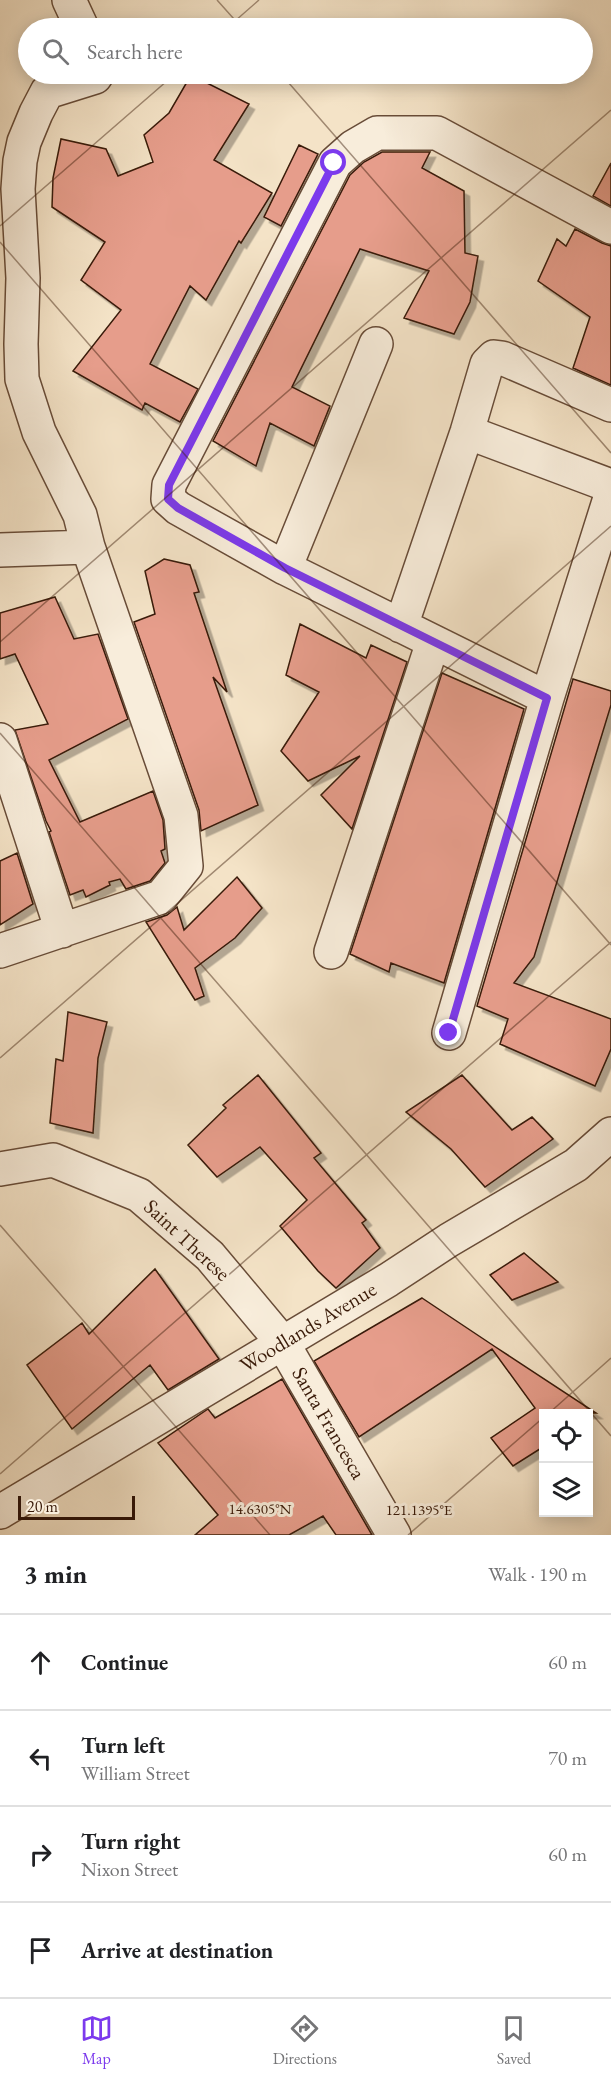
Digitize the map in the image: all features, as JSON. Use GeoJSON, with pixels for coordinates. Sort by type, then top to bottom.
{"type":"FeatureCollection","features":[{"type":"Feature","properties":{"kind":"street"},"geometry":{"type":"LineString","coordinates":[[69,0],[77,18]]}},
{"type":"Feature","properties":{"kind":"street"},"geometry":{"type":"LineString","coordinates":[[0,951],[161,897],[186,866],[181,816],[88,547],[80,515],[49,456],[29,405],[22,379],[11,312],[22,278],[18,189],[24,142],[47,92],[73,84]]}},
{"type":"Feature","properties":{"kind":"street"},"geometry":{"type":"LineString","coordinates":[[547,698],[285,568],[178,508],[168,499],[169,485],[334,163],[353,147],[377,133],[437,133],[611,227]]}},
{"type":"Feature","properties":{"kind":"street"},"geometry":{"type":"LineString","coordinates":[[285,568],[376,344]]}},
{"type":"Feature","properties":{"kind":"street"},"geometry":{"type":"LineString","coordinates":[[401,626],[467,432],[487,364],[494,357],[502,358],[611,405]]}},
{"type":"Feature","properties":{"kind":"street"},"geometry":{"type":"LineString","coordinates":[[467,432],[611,486]]}},
{"type":"Feature","properties":{"kind":"street"},"geometry":{"type":"LineString","coordinates":[[449,1033],[547,698],[611,495]]}},
{"type":"Feature","properties":{"kind":"street"},"geometry":{"type":"LineString","coordinates":[[0,549],[88,547]]}},
{"type":"Feature","properties":{"kind":"street"},"geometry":{"type":"LineString","coordinates":[[331,952],[433,642]]}},
{"type":"Feature","properties":{"kind":"street"},"geometry":{"type":"LineString","coordinates":[[0,740],[62,931]]}},
{"type":"Feature","properties":{"kind":"street","name":"Woodlands Avenue"},"geometry":{"type":"LineString","coordinates":[[0,1512],[576,1165],[611,1134]]}},
{"type":"Feature","properties":{"kind":"street","name":"Saint Therese"},"geometry":{"type":"LineString","coordinates":[[0,1169],[53,1160],[139,1195],[210,1256],[282,1342]]}},
{"type":"Feature","properties":{"kind":"street","name":"Santa Francesca"},"geometry":{"type":"LineString","coordinates":[[282,1342],[394,1535]]}},
{"type":"Feature","properties":{"kind":"building"},"geometry":{"type":"Polygon","coordinates":[[[186,84],[209,84],[249,104],[214,160],[272,193],[241,243],[239,241],[206,300],[190,286],[150,364],[198,389],[180,422],[145,403],[142,410],[73,371],[121,310],[81,280],[105,242],[52,207],[53,178],[61,139],[106,149],[118,176],[153,162],[144,135],[169,113],[186,84]]]}},
{"type":"Feature","properties":{"kind":"building"},"geometry":{"type":"Polygon","coordinates":[[[299,145],[318,154],[281,226],[264,217],[299,145]]]}},
{"type":"Feature","properties":{"kind":"building"},"geometry":{"type":"Polygon","coordinates":[[[382,152],[430,152],[422,168],[464,191],[465,253],[478,256],[470,302],[454,334],[404,318],[429,271],[360,249],[292,387],[330,406],[314,446],[270,423],[256,466],[213,441],[350,175],[364,162],[382,152]]]}},
{"type":"Feature","properties":{"kind":"building"},"geometry":{"type":"Polygon","coordinates":[[[611,163],[611,206],[593,196],[611,163]]]}},
{"type":"Feature","properties":{"kind":"building"},"geometry":{"type":"Polygon","coordinates":[[[575,229],[611,246],[611,385],[573,368],[590,317],[538,281],[557,239],[566,246],[575,229]]]}},
{"type":"Feature","properties":{"kind":"building"},"geometry":{"type":"Polygon","coordinates":[[[164,559],[190,565],[199,592],[194,593],[227,692],[213,677],[258,805],[201,831],[199,810],[134,622],[155,614],[145,571],[164,559]]]}},
{"type":"Feature","properties":{"kind":"building"},"geometry":{"type":"Polygon","coordinates":[[[55,597],[74,639],[98,634],[128,719],[49,760],[80,822],[153,791],[163,820],[165,849],[161,851],[165,863],[150,881],[126,889],[120,879],[109,882],[110,885],[86,897],[83,890],[70,895],[49,832],[51,831],[15,730],[48,724],[15,654],[0,659],[0,613],[55,597]]]}},
{"type":"Feature","properties":{"kind":"building"},"geometry":{"type":"Polygon","coordinates":[[[300,624],[366,658],[371,645],[407,662],[352,829],[321,795],[360,756],[308,781],[281,751],[319,692],[286,675],[300,624]]]}},
{"type":"Feature","properties":{"kind":"building"},"geometry":{"type":"Polygon","coordinates":[[[442,673],[524,709],[444,983],[391,963],[389,972],[350,954],[442,673]]]}},
{"type":"Feature","properties":{"kind":"building"},"geometry":{"type":"Polygon","coordinates":[[[573,679],[611,691],[611,705],[534,957],[514,983],[611,1019],[611,1049],[595,1086],[500,1044],[508,1019],[477,1006],[573,679]]]}},
{"type":"Feature","properties":{"kind":"building"},"geometry":{"type":"Polygon","coordinates":[[[17,853],[33,904],[0,925],[0,861],[17,853]]]}},
{"type":"Feature","properties":{"kind":"building"},"geometry":{"type":"Polygon","coordinates":[[[237,877],[262,908],[235,938],[195,968],[204,996],[195,1000],[146,922],[167,915],[177,907],[184,930],[237,877]]]}},
{"type":"Feature","properties":{"kind":"building"},"geometry":{"type":"Polygon","coordinates":[[[68,1012],[107,1022],[98,1058],[93,1133],[50,1123],[56,1059],[63,1061],[68,1012]]]}},
{"type":"Feature","properties":{"kind":"building"},"geometry":{"type":"Polygon","coordinates":[[[258,1075],[321,1153],[314,1158],[366,1220],[362,1223],[380,1248],[336,1288],[318,1271],[280,1226],[307,1200],[260,1147],[217,1177],[188,1145],[226,1108],[223,1105],[258,1075]]]}},
{"type":"Feature","properties":{"kind":"building"},"geometry":{"type":"Polygon","coordinates":[[[462,1075],[512,1130],[532,1117],[553,1139],[485,1187],[451,1149],[406,1112],[462,1075]]]}},
{"type":"Feature","properties":{"kind":"building"},"geometry":{"type":"Polygon","coordinates":[[[524,1253],[558,1282],[512,1300],[490,1275],[524,1253]]]}},
{"type":"Feature","properties":{"kind":"building"},"geometry":{"type":"Polygon","coordinates":[[[155,1269],[219,1359],[168,1390],[150,1365],[72,1429],[27,1365],[82,1323],[89,1334],[155,1269]]]}},
{"type":"Feature","properties":{"kind":"building"},"geometry":{"type":"Polygon","coordinates":[[[422,1298],[590,1409],[539,1409],[539,1450],[513,1466],[491,1438],[535,1408],[492,1349],[359,1437],[314,1361],[422,1298]]]}},
{"type":"Feature","properties":{"kind":"building"},"geometry":{"type":"Polygon","coordinates":[[[282,1379],[372,1535],[336,1535],[323,1516],[289,1535],[195,1535],[218,1515],[158,1443],[208,1409],[215,1418],[282,1379]]]}},
{"type":"Feature","properties":{"kind":"route"},"geometry":{"type":"LineString","coordinates":[[334,163],[169,485],[168,499],[178,508],[285,568],[547,698],[449,1033]]}}]}
